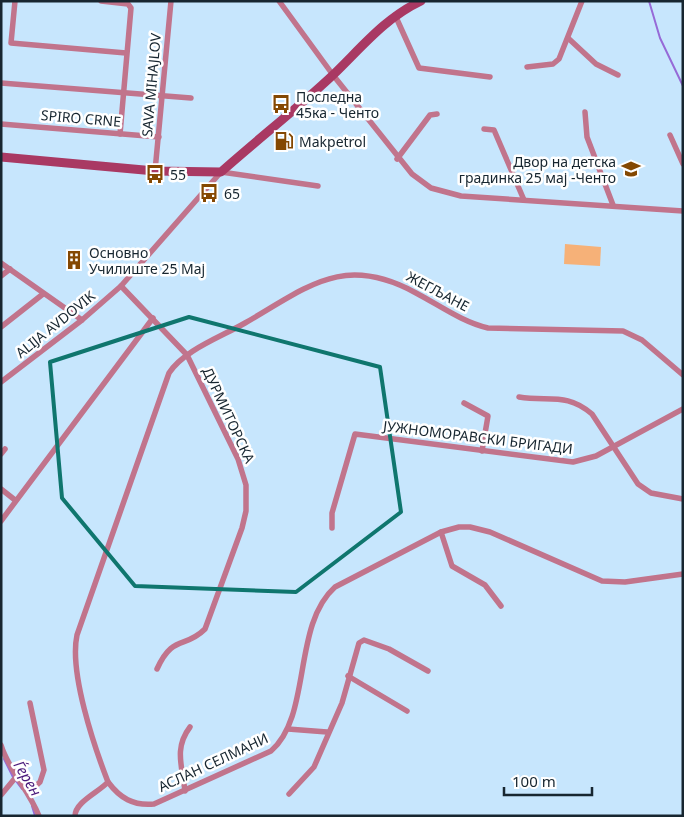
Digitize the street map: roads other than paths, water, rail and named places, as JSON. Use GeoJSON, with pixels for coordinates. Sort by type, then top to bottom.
{"type":"FeatureCollection","features":[{"type":"Feature","properties":{"kind":"main road"},"geometry":{"type":"LineString","coordinates":[[1,158],[155,171],[221,172],[333,75],[395,15],[421,1]]}},
{"type":"Feature","properties":{"kind":"street"},"geometry":{"type":"LineString","coordinates":[[15,1],[11,43],[126,53]]}},
{"type":"Feature","properties":{"kind":"street"},"geometry":{"type":"LineString","coordinates":[[101,1],[130,6],[120,134]]}},
{"type":"Feature","properties":{"kind":"street","name":"SAVA MIHAJLOV"},"geometry":{"type":"LineString","coordinates":[[155,171],[171,1]]}},
{"type":"Feature","properties":{"kind":"street"},"geometry":{"type":"LineString","coordinates":[[279,1],[333,75],[398,159],[418,181],[442,193],[683,211]]}},
{"type":"Feature","properties":{"kind":"street"},"geometry":{"type":"LineString","coordinates":[[528,67],[556,62],[568,38],[582,1]]}},
{"type":"Feature","properties":{"kind":"street"},"geometry":{"type":"LineString","coordinates":[[395,15],[419,68],[490,77]]}},
{"type":"Feature","properties":{"kind":"street"},"geometry":{"type":"LineString","coordinates":[[568,38],[596,64],[618,74]]}},
{"type":"Feature","properties":{"kind":"street"},"geometry":{"type":"LineString","coordinates":[[1,83],[191,98]]}},
{"type":"Feature","properties":{"kind":"street"},"geometry":{"type":"LineString","coordinates":[[585,112],[587,137],[613,205]]}},
{"type":"Feature","properties":{"kind":"street"},"geometry":{"type":"LineString","coordinates":[[398,159],[430,115],[437,114]]}},
{"type":"Feature","properties":{"kind":"street","name":"SPIRO CRNE"},"geometry":{"type":"LineString","coordinates":[[1,124],[158,137]]}},
{"type":"Feature","properties":{"kind":"street"},"geometry":{"type":"LineString","coordinates":[[484,129],[494,130],[524,200]]}},
{"type":"Feature","properties":{"kind":"street"},"geometry":{"type":"LineString","coordinates":[[670,135],[683,164]]}},
{"type":"Feature","properties":{"kind":"street"},"geometry":{"type":"LineString","coordinates":[[221,172],[318,186]]}},
{"type":"Feature","properties":{"kind":"street","name":"ALIJA AVDOVIK"},"geometry":{"type":"LineString","coordinates":[[1,382],[82,320],[121,286],[221,172]]}},
{"type":"Feature","properties":{"kind":"street"},"geometry":{"type":"LineString","coordinates":[[1,263],[82,320]]}},
{"type":"Feature","properties":{"kind":"street"},"geometry":{"type":"LineString","coordinates":[[1,276],[10,269]]}},
{"type":"Feature","properties":{"kind":"street","name":"ЖЕГЉАНЕ"},"geometry":{"type":"LineString","coordinates":[[187,354],[309,286],[333,278],[367,274],[390,280],[470,322],[488,328],[623,331],[642,340],[683,375]]}},
{"type":"Feature","properties":{"kind":"street","name":"ДУРМИТОРСКА"},"geometry":{"type":"LineString","coordinates":[[121,286],[187,354],[238,459],[247,492],[246,511],[242,528],[205,629],[200,634],[170,648],[164,654],[157,669]]}},
{"type":"Feature","properties":{"kind":"street"},"geometry":{"type":"LineString","coordinates":[[1,327],[43,294]]}},
{"type":"Feature","properties":{"kind":"street"},"geometry":{"type":"LineString","coordinates":[[1,521],[153,318]]}},
{"type":"Feature","properties":{"kind":"street","name":"АСЛАН СЕЛМАНИ"},"geometry":{"type":"LineString","coordinates":[[187,354],[173,366],[166,378],[88,602],[74,650],[75,672],[108,782],[116,793],[129,802],[142,805],[154,804],[271,751],[278,746],[288,729],[312,626],[322,600],[335,587],[441,532],[459,527],[470,527],[490,532],[602,581],[619,582],[683,574]]}},
{"type":"Feature","properties":{"kind":"street"},"geometry":{"type":"LineString","coordinates":[[519,397],[533,399],[558,398],[582,405],[592,414],[638,484],[651,493],[683,499]]}},
{"type":"Feature","properties":{"kind":"street"},"geometry":{"type":"LineString","coordinates":[[464,402],[488,416],[482,451]]}},
{"type":"Feature","properties":{"kind":"street","name":"ЈУЖНОМОРАВСКИ БРИГАДИ"},"geometry":{"type":"LineString","coordinates":[[332,528],[332,513],[355,434],[573,462],[596,456],[683,409]]}},
{"type":"Feature","properties":{"kind":"street"},"geometry":{"type":"LineString","coordinates":[[1,489],[15,500]]}},
{"type":"Feature","properties":{"kind":"street"},"geometry":{"type":"LineString","coordinates":[[441,532],[452,566],[485,585],[500,606]]}},
{"type":"Feature","properties":{"kind":"street"},"geometry":{"type":"LineString","coordinates":[[289,794],[314,767],[327,732],[342,702],[357,645],[364,640],[390,649],[428,671]]}},
{"type":"Feature","properties":{"kind":"street"},"geometry":{"type":"LineString","coordinates":[[348,676],[407,711]]}},
{"type":"Feature","properties":{"kind":"street"},"geometry":{"type":"LineString","coordinates":[[28,793],[40,782],[44,770],[30,703]]}},
{"type":"Feature","properties":{"kind":"street"},"geometry":{"type":"LineString","coordinates":[[185,791],[179,747],[190,728]]}},
{"type":"Feature","properties":{"kind":"street"},"geometry":{"type":"LineString","coordinates":[[288,729],[327,732]]}},
{"type":"Feature","properties":{"kind":"street"},"geometry":{"type":"LineString","coordinates":[[1,745],[8,766],[28,793],[39,816]]}},
{"type":"Feature","properties":{"kind":"street"},"geometry":{"type":"LineString","coordinates":[[1,795],[16,777]]}},
{"type":"Feature","properties":{"kind":"street"},"geometry":{"type":"LineString","coordinates":[[75,816],[75,810],[80,804],[99,792],[108,782]]}},
{"type":"Feature","properties":{"kind":"waterway"},"geometry":{"type":"LineString","coordinates":[[649,1],[660,38],[683,86]]}},
{"type":"Feature","properties":{"kind":"waterway","name":"Ѓерен"},"geometry":{"type":"LineString","coordinates":[[4,759],[13,777]]}},
{"type":"Feature","properties":{"kind":"waterway","name":"Ѓерен"},"geometry":{"type":"LineString","coordinates":[[16,781],[22,789]]}},
{"type":"Feature","properties":{"kind":"waterway","name":"Ѓерен"},"geometry":{"type":"LineString","coordinates":[[32,806],[35,816]]}},
{"type":"Feature","properties":{"kind":"place","name":"Последна 45ка - Ченто"},"geometry":{"type":"Point","coordinates":[281,104]}},
{"type":"Feature","properties":{"kind":"place","name":"Makpetrol"},"geometry":{"type":"Point","coordinates":[284,141]}},
{"type":"Feature","properties":{"kind":"place","name":"Двор на детска градинка 25 мај -Ченто"},"geometry":{"type":"Point","coordinates":[631,169]}},
{"type":"Feature","properties":{"kind":"place","name":"55"},"geometry":{"type":"Point","coordinates":[155,174]}},
{"type":"Feature","properties":{"kind":"place","name":"65"},"geometry":{"type":"Point","coordinates":[209,193]}},
{"type":"Feature","properties":{"kind":"place","name":"Основно Училиште 25 Мај"},"geometry":{"type":"Point","coordinates":[74,260]}}]}
